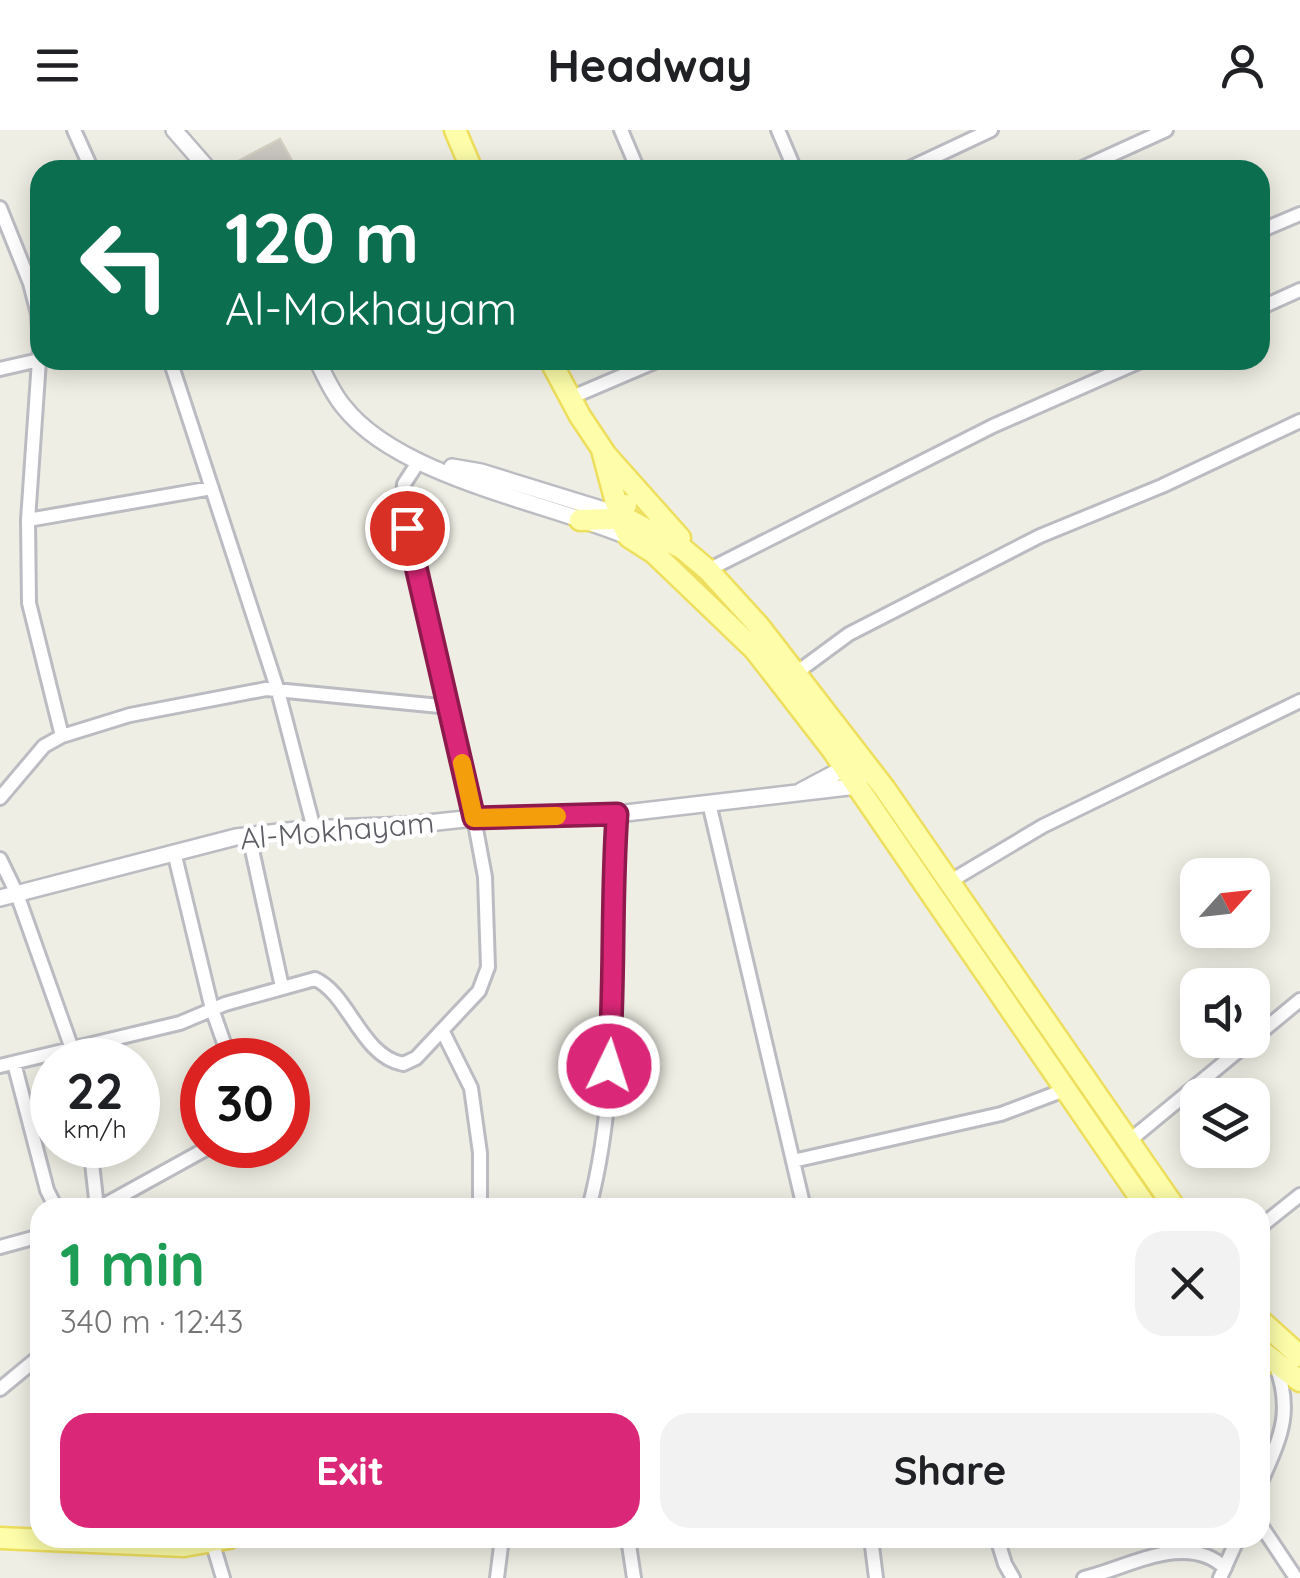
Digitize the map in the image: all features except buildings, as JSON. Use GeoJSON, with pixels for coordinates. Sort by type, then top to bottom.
{"type":"FeatureCollection","features":[{"type":"Feature","properties":{"kind":"main road"},"geometry":{"type":"LineString","coordinates":[[455,130],[468,160]]}},
{"type":"Feature","properties":{"kind":"main road"},"geometry":{"type":"LineString","coordinates":[[555,370],[624,485],[627,502],[620,515],[606,520],[580,520]]}},
{"type":"Feature","properties":{"kind":"main road"},"geometry":{"type":"LineString","coordinates":[[602,450],[760,626],[796,673],[854,764],[858,786],[1140,1198]]}},
{"type":"Feature","properties":{"kind":"main road"},"geometry":{"type":"LineString","coordinates":[[620,515],[656,532],[708,570]]}},
{"type":"Feature","properties":{"kind":"main road"},"geometry":{"type":"LineString","coordinates":[[620,515],[629,537],[654,553],[756,650],[950,882],[1168,1198]]}},
{"type":"Feature","properties":{"kind":"main road"},"geometry":{"type":"LineString","coordinates":[[1270,1329],[1300,1356]]}},
{"type":"Feature","properties":{"kind":"main road"},"geometry":{"type":"LineString","coordinates":[[1270,1358],[1300,1381]]}},
{"type":"Feature","properties":{"kind":"main road"},"geometry":{"type":"LineString","coordinates":[[0,1538],[30,1540]]}},
{"type":"Feature","properties":{"kind":"street"},"geometry":{"type":"LineString","coordinates":[[74,130],[88,160]]}},
{"type":"Feature","properties":{"kind":"street"},"geometry":{"type":"LineString","coordinates":[[174,130],[200,160]]}},
{"type":"Feature","properties":{"kind":"street"},"geometry":{"type":"LineString","coordinates":[[621,130],[634,160]]}},
{"type":"Feature","properties":{"kind":"street"},"geometry":{"type":"LineString","coordinates":[[778,130],[792,160]]}},
{"type":"Feature","properties":{"kind":"street"},"geometry":{"type":"LineString","coordinates":[[927,160],[991,130]]}},
{"type":"Feature","properties":{"kind":"street"},"geometry":{"type":"LineString","coordinates":[[1096,160],[1142,135],[1166,130]]}},
{"type":"Feature","properties":{"kind":"street"},"geometry":{"type":"LineString","coordinates":[[0,208],[30,286]]}},
{"type":"Feature","properties":{"kind":"street"},"geometry":{"type":"LineString","coordinates":[[1270,226],[1300,214]]}},
{"type":"Feature","properties":{"kind":"street"},"geometry":{"type":"LineString","coordinates":[[1270,304],[1300,290]]}},
{"type":"Feature","properties":{"kind":"street"},"geometry":{"type":"LineString","coordinates":[[0,369],[30,362]]}},
{"type":"Feature","properties":{"kind":"street"},"geometry":{"type":"LineString","coordinates":[[38,370],[28,520],[29,603],[62,736]]}},
{"type":"Feature","properties":{"kind":"street"},"geometry":{"type":"LineString","coordinates":[[173,370],[314,829]]}},
{"type":"Feature","properties":{"kind":"street"},"geometry":{"type":"LineString","coordinates":[[322,370],[333,392],[357,422],[378,439],[482,487],[629,537]]}},
{"type":"Feature","properties":{"kind":"street"},"geometry":{"type":"LineString","coordinates":[[570,398],[636,370]]}},
{"type":"Feature","properties":{"kind":"street"},"geometry":{"type":"LineString","coordinates":[[708,570],[992,426],[1120,370]]}},
{"type":"Feature","properties":{"kind":"street"},"geometry":{"type":"LineString","coordinates":[[796,673],[848,634],[1040,536],[1162,486],[1300,421]]}},
{"type":"Feature","properties":{"kind":"street"},"geometry":{"type":"LineString","coordinates":[[419,460],[482,472],[620,515]]}},
{"type":"Feature","properties":{"kind":"street"},"geometry":{"type":"LineString","coordinates":[[131,1038],[309,980],[320,981],[366,1038],[396,1062],[410,1062],[480,990],[487,976],[485,876],[403,507],[404,484],[419,460]]}},
{"type":"Feature","properties":{"kind":"street"},"geometry":{"type":"LineString","coordinates":[[28,520],[212,488]]}},
{"type":"Feature","properties":{"kind":"street"},"geometry":{"type":"LineString","coordinates":[[0,798],[35,753],[62,736],[130,715],[272,686],[450,707]]}},
{"type":"Feature","properties":{"kind":"street"},"geometry":{"type":"LineString","coordinates":[[950,882],[1042,826],[1300,702]]}},
{"type":"Feature","properties":{"kind":"street"},"geometry":{"type":"LineString","coordinates":[[801,791],[854,764]]}},
{"type":"Feature","properties":{"kind":"street","name":"Al-Mokhayam"},"geometry":{"type":"LineString","coordinates":[[0,898],[249,836],[474,818],[617,814],[858,786]]}},
{"type":"Feature","properties":{"kind":"street"},"geometry":{"type":"LineString","coordinates":[[710,803],[802,1198]]}},
{"type":"Feature","properties":{"kind":"street"},"geometry":{"type":"LineString","coordinates":[[592,1198],[597,1176],[615,980],[612,893],[617,814]]}},
{"type":"Feature","properties":{"kind":"street"},"geometry":{"type":"LineString","coordinates":[[249,836],[282,987]]}},
{"type":"Feature","properties":{"kind":"street"},"geometry":{"type":"LineString","coordinates":[[174,852],[222,1038]]}},
{"type":"Feature","properties":{"kind":"street"},"geometry":{"type":"LineString","coordinates":[[0,860],[17,894],[69,1038]]}},
{"type":"Feature","properties":{"kind":"street"},"geometry":{"type":"LineString","coordinates":[[1129,1142],[1300,1000]]}},
{"type":"Feature","properties":{"kind":"street"},"geometry":{"type":"LineString","coordinates":[[442,1030],[471,1088],[480,1153],[480,1198]]}},
{"type":"Feature","properties":{"kind":"street"},"geometry":{"type":"LineString","coordinates":[[7,1064],[51,1198]]}},
{"type":"Feature","properties":{"kind":"street"},"geometry":{"type":"LineString","coordinates":[[793,1161],[1002,1114],[1067,1090]]}},
{"type":"Feature","properties":{"kind":"street"},"geometry":{"type":"LineString","coordinates":[[116,1198],[180,1163]]}},
{"type":"Feature","properties":{"kind":"street"},"geometry":{"type":"LineString","coordinates":[[93,1168],[97,1198]]}},
{"type":"Feature","properties":{"kind":"street"},"geometry":{"type":"LineString","coordinates":[[1270,1220],[1300,1195]]}},
{"type":"Feature","properties":{"kind":"street"},"geometry":{"type":"LineString","coordinates":[[0,1245],[30,1238]]}},
{"type":"Feature","properties":{"kind":"street"},"geometry":{"type":"LineString","coordinates":[[1270,1361],[1284,1396],[1283,1430],[1270,1461]]}},
{"type":"Feature","properties":{"kind":"street"},"geometry":{"type":"LineString","coordinates":[[0,1389],[30,1364]]}},
{"type":"Feature","properties":{"kind":"street"},"geometry":{"type":"LineString","coordinates":[[1283,1430],[1300,1413]]}},
{"type":"Feature","properties":{"kind":"street"},"geometry":{"type":"LineString","coordinates":[[1270,1539],[1296,1578]]}},
{"type":"Feature","properties":{"kind":"street"},"geometry":{"type":"LineString","coordinates":[[221,1548],[223,1578]]}},
{"type":"Feature","properties":{"kind":"street"},"geometry":{"type":"LineString","coordinates":[[497,1578],[501,1548]]}},
{"type":"Feature","properties":{"kind":"street"},"geometry":{"type":"LineString","coordinates":[[630,1548],[634,1578]]}},
{"type":"Feature","properties":{"kind":"street"},"geometry":{"type":"LineString","coordinates":[[872,1548],[876,1578]]}},
{"type":"Feature","properties":{"kind":"street"},"geometry":{"type":"LineString","coordinates":[[1222,1573],[1233,1548]]}},
{"type":"Feature","properties":{"kind":"street"},"geometry":{"type":"LineString","coordinates":[[1084,1578],[1188,1550],[1214,1558],[1222,1573]]}},
{"type":"Feature","properties":{"kind":"street"},"geometry":{"type":"LineString","coordinates":[[1003,1571],[1014,1578]]}},
{"type":"Feature","properties":{"kind":"slow traffic"},"geometry":{"type":"LineString","coordinates":[[462,763],[474,818],[557,816]]}},
{"type":"Feature","properties":{"kind":"route"},"geometry":{"type":"LineString","coordinates":[[407,528],[474,818],[617,814],[612,893],[615,980],[609,1066]]}}]}
